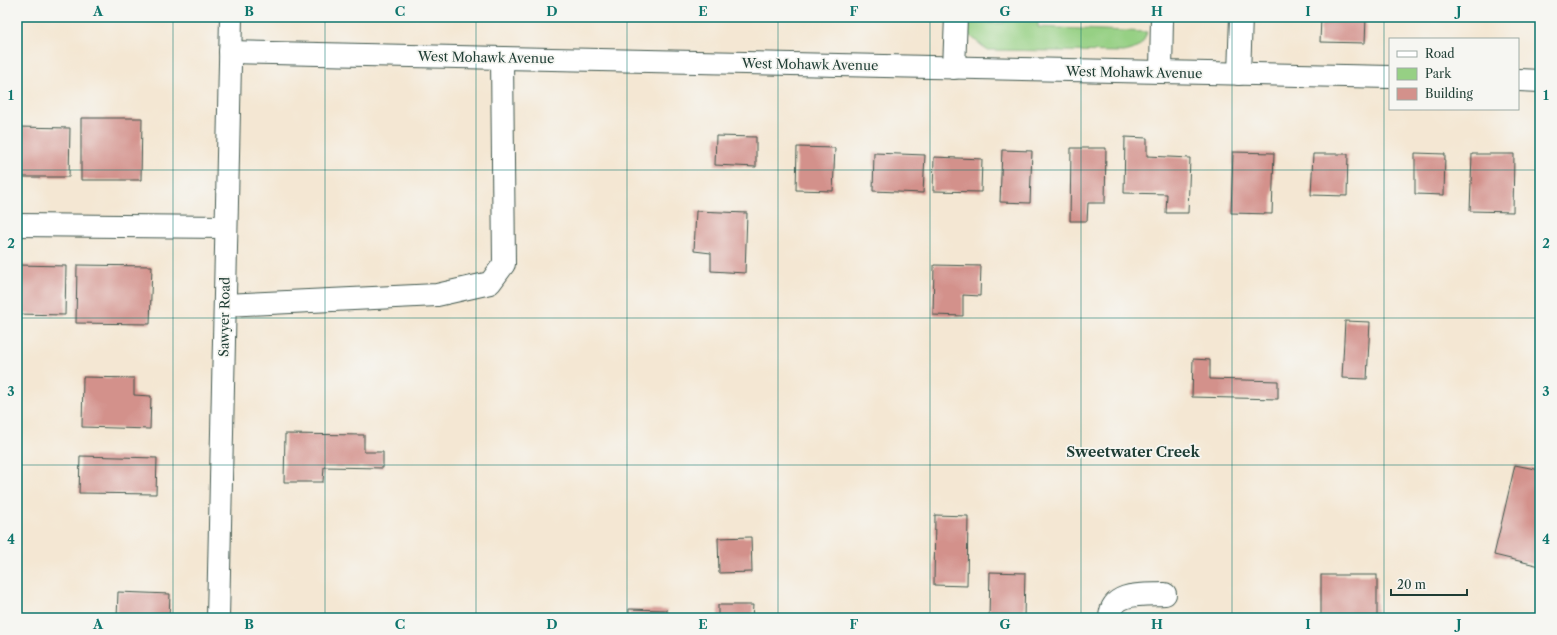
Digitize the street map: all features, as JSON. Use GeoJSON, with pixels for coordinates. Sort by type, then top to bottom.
{"type":"FeatureCollection","features":[{"type":"Feature","properties":{"kind":"street","name":"Sawyer Road"},"geometry":{"type":"LineString","coordinates":[[218,618],[231,17]]}},
{"type":"Feature","properties":{"kind":"street"},"geometry":{"type":"LineString","coordinates":[[954,68],[956,17]]}},
{"type":"Feature","properties":{"kind":"street"},"geometry":{"type":"LineString","coordinates":[[1161,72],[1162,17]]}},
{"type":"Feature","properties":{"kind":"street"},"geometry":{"type":"LineString","coordinates":[[1239,74],[1241,17]]}},
{"type":"Feature","properties":{"kind":"street","name":"West Mohawk Avenue"},"geometry":{"type":"LineString","coordinates":[[230,52],[1389,77]]}},
{"type":"Feature","properties":{"kind":"street"},"geometry":{"type":"LineString","coordinates":[[225,305],[438,295],[490,283],[504,264],[502,58]]}},
{"type":"Feature","properties":{"kind":"street"},"geometry":{"type":"LineString","coordinates":[[1519,80],[1540,81]]}},
{"type":"Feature","properties":{"kind":"street"},"geometry":{"type":"LineString","coordinates":[[17,225],[226,227]]}},
{"type":"Feature","properties":{"kind":"street"},"geometry":{"type":"LineString","coordinates":[[1110,618],[1110,610],[1116,602],[1126,596],[1165,594]]}},
{"type":"Feature","properties":{"kind":"green space"},"geometry":{"type":"Polygon","coordinates":[[[1004,17],[1038,17],[1038,27],[1147,32],[1140,46],[1124,52],[987,50],[968,34],[967,26],[970,23],[1004,23],[1004,17]]]}},
{"type":"Feature","properties":{"kind":"building"},"geometry":{"type":"Polygon","coordinates":[[[1321,17],[1366,17],[1365,43],[1320,42],[1321,17]]]}},
{"type":"Feature","properties":{"kind":"building"},"geometry":{"type":"Polygon","coordinates":[[[81,118],[142,118],[141,180],[81,180],[81,118]]]}},
{"type":"Feature","properties":{"kind":"building"},"geometry":{"type":"Polygon","coordinates":[[[17,127],[70,128],[69,177],[17,177],[17,127]]]}},
{"type":"Feature","properties":{"kind":"building"},"geometry":{"type":"Polygon","coordinates":[[[716,136],[756,137],[756,167],[715,165],[716,136]]]}},
{"type":"Feature","properties":{"kind":"building"},"geometry":{"type":"Polygon","coordinates":[[[1125,137],[1147,138],[1147,156],[1190,158],[1188,213],[1166,213],[1167,194],[1124,193],[1125,137]]]}},
{"type":"Feature","properties":{"kind":"building"},"geometry":{"type":"Polygon","coordinates":[[[797,147],[835,148],[833,191],[796,190],[797,147]]]}},
{"type":"Feature","properties":{"kind":"building"},"geometry":{"type":"Polygon","coordinates":[[[1071,148],[1106,148],[1105,203],[1088,203],[1087,221],[1070,221],[1071,148]]]}},
{"type":"Feature","properties":{"kind":"building"},"geometry":{"type":"Polygon","coordinates":[[[1002,150],[1032,151],[1030,203],[1000,202],[1002,150]]]}},
{"type":"Feature","properties":{"kind":"building"},"geometry":{"type":"Polygon","coordinates":[[[1233,152],[1274,153],[1272,214],[1231,213],[1233,152]]]}},
{"type":"Feature","properties":{"kind":"building"},"geometry":{"type":"Polygon","coordinates":[[[874,153],[925,155],[923,193],[873,191],[874,153]]]}},
{"type":"Feature","properties":{"kind":"building"},"geometry":{"type":"Polygon","coordinates":[[[1415,153],[1445,154],[1444,195],[1415,194],[1415,153]]]}},
{"type":"Feature","properties":{"kind":"building"},"geometry":{"type":"Polygon","coordinates":[[[1313,154],[1348,154],[1347,196],[1311,195],[1313,154]]]}},
{"type":"Feature","properties":{"kind":"building"},"geometry":{"type":"Polygon","coordinates":[[[1472,154],[1514,154],[1513,212],[1470,211],[1472,154]]]}},
{"type":"Feature","properties":{"kind":"building"},"geometry":{"type":"Polygon","coordinates":[[[934,157],[982,159],[981,192],[933,191],[934,157]]]}},
{"type":"Feature","properties":{"kind":"building"},"geometry":{"type":"Polygon","coordinates":[[[696,211],[747,213],[745,273],[711,271],[711,253],[694,251],[696,211]]]}},
{"type":"Feature","properties":{"kind":"building"},"geometry":{"type":"Polygon","coordinates":[[[17,265],[66,266],[65,315],[17,314],[17,265]]]}},
{"type":"Feature","properties":{"kind":"building"},"geometry":{"type":"Polygon","coordinates":[[[77,265],[152,266],[150,324],[76,323],[77,265]]]}},
{"type":"Feature","properties":{"kind":"building"},"geometry":{"type":"Polygon","coordinates":[[[934,265],[981,266],[980,296],[963,295],[963,316],[933,315],[934,265]]]}},
{"type":"Feature","properties":{"kind":"building"},"geometry":{"type":"Polygon","coordinates":[[[1345,321],[1370,322],[1367,379],[1342,378],[1345,321]]]}},
{"type":"Feature","properties":{"kind":"building"},"geometry":{"type":"Polygon","coordinates":[[[1193,359],[1210,360],[1210,379],[1278,381],[1278,399],[1192,397],[1193,359]]]}},
{"type":"Feature","properties":{"kind":"building"},"geometry":{"type":"Polygon","coordinates":[[[83,377],[134,378],[134,395],[151,396],[150,429],[82,427],[83,377]]]}},
{"type":"Feature","properties":{"kind":"building"},"geometry":{"type":"Polygon","coordinates":[[[285,434],[364,435],[364,452],[383,452],[383,468],[324,467],[323,482],[284,482],[285,434]]]}},
{"type":"Feature","properties":{"kind":"building"},"geometry":{"type":"Polygon","coordinates":[[[80,456],[157,458],[156,494],[79,493],[80,456]]]}},
{"type":"Feature","properties":{"kind":"building"},"geometry":{"type":"Polygon","coordinates":[[[1515,465],[1540,470],[1540,566],[1494,555],[1515,465]]]}},
{"type":"Feature","properties":{"kind":"building"},"geometry":{"type":"Polygon","coordinates":[[[935,515],[968,516],[967,586],[934,585],[935,515]]]}},
{"type":"Feature","properties":{"kind":"building"},"geometry":{"type":"Polygon","coordinates":[[[751,537],[752,572],[719,573],[718,538],[751,537]]]}},
{"type":"Feature","properties":{"kind":"building"},"geometry":{"type":"Polygon","coordinates":[[[990,572],[1025,573],[1024,618],[989,618],[990,572]]]}},
{"type":"Feature","properties":{"kind":"building"},"geometry":{"type":"Polygon","coordinates":[[[1321,575],[1377,575],[1377,618],[1321,618],[1321,575]]]}},
{"type":"Feature","properties":{"kind":"building"},"geometry":{"type":"Polygon","coordinates":[[[118,592],[170,594],[169,618],[117,618],[118,592]]]}},
{"type":"Feature","properties":{"kind":"building"},"geometry":{"type":"Polygon","coordinates":[[[718,605],[753,605],[752,618],[718,618],[718,605]]]}},
{"type":"Feature","properties":{"kind":"building"},"geometry":{"type":"Polygon","coordinates":[[[629,609],[667,610],[667,618],[629,618],[629,609]]]}},
{"type":"Feature","properties":{"kind":"building"},"geometry":{"type":"Polygon","coordinates":[[[412,616],[449,617],[449,618],[412,618],[412,616]]]}},
{"type":"Feature","properties":{"kind":"district","name":"Sweetwater Creek"},"geometry":{"type":"Point","coordinates":[1133,452]}}]}
